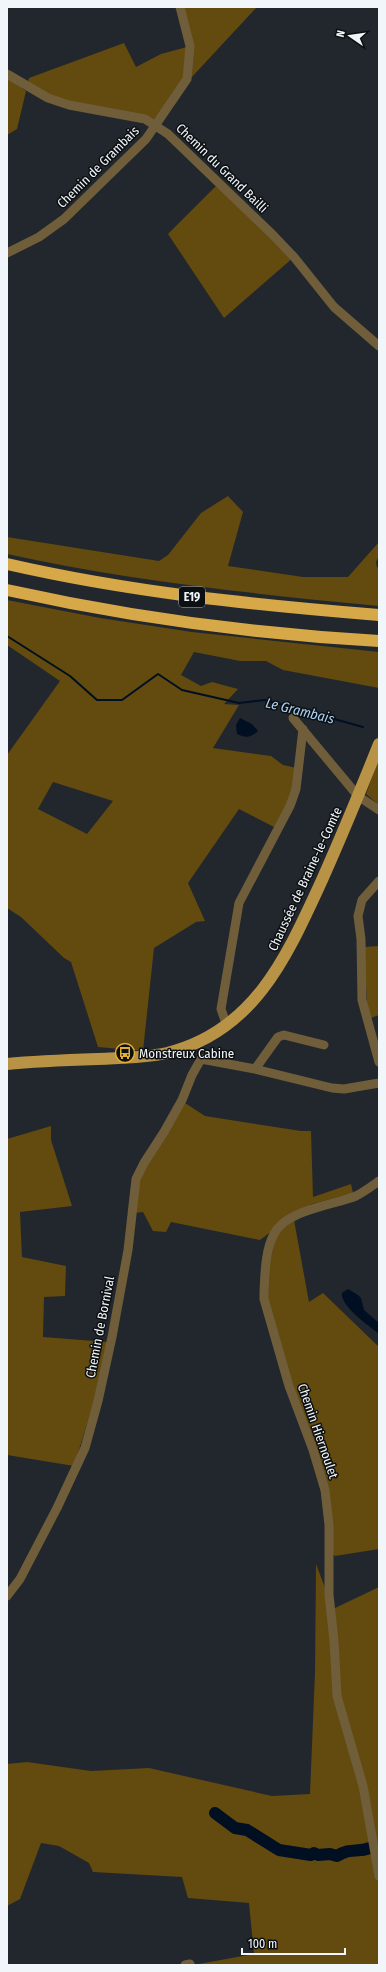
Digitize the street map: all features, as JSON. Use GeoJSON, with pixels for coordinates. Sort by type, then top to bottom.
{"type":"FeatureCollection","features":[{"type":"Feature","properties":{"kind":"highway","name":"E19"},"geometry":{"type":"LineString","coordinates":[[7,564],[106,583],[197,597],[379,615]]}},
{"type":"Feature","properties":{"kind":"highway","name":"E19"},"geometry":{"type":"LineString","coordinates":[[7,590],[101,608],[192,623],[378,641]]}},
{"type":"Feature","properties":{"kind":"main road","name":"Chaussée de Braine-le-Comte"},"geometry":{"type":"LineString","coordinates":[[7,1064],[39,1061],[143,1057],[166,1053],[196,1044],[227,1026],[255,1000],[282,962],[304,919],[379,744]]}},
{"type":"Feature","properties":{"kind":"street","name":"Chemin de Grambais"},"geometry":{"type":"LineString","coordinates":[[7,253],[39,237],[64,219],[136,150],[156,125],[187,79],[190,46],[180,7]]}},
{"type":"Feature","properties":{"kind":"street","name":"Chemin du Grand Bailli"},"geometry":{"type":"LineString","coordinates":[[7,74],[27,87],[69,105],[145,119],[156,125],[168,134],[273,235],[294,257],[334,307],[379,346]]}},
{"type":"Feature","properties":{"kind":"street"},"geometry":{"type":"LineString","coordinates":[[293,718],[358,796],[379,810]]}},
{"type":"Feature","properties":{"kind":"street"},"geometry":{"type":"LineString","coordinates":[[227,1026],[221,1009],[239,903],[290,806],[296,789],[303,729]]}},
{"type":"Feature","properties":{"kind":"street"},"geometry":{"type":"LineString","coordinates":[[379,881],[362,900],[358,916],[361,939],[362,1000],[379,1062]]}},
{"type":"Feature","properties":{"kind":"street"},"geometry":{"type":"LineString","coordinates":[[255,1069],[278,1037],[284,1035],[324,1045]]}},
{"type":"Feature","properties":{"kind":"street"},"geometry":{"type":"LineString","coordinates":[[196,1044],[201,1059],[255,1069],[332,1088],[344,1089],[379,1084]]}},
{"type":"Feature","properties":{"kind":"street","name":"Chemin de Bornival"},"geometry":{"type":"LineString","coordinates":[[7,1596],[20,1579],[57,1508],[85,1448],[98,1401],[112,1337],[128,1250],[136,1179],[144,1163],[164,1132],[201,1059]]}},
{"type":"Feature","properties":{"kind":"street","name":"Chemin Hiernoulet"},"geometry":{"type":"LineString","coordinates":[[379,1181],[358,1195],[303,1213],[291,1219],[279,1228],[274,1234],[269,1246],[264,1299],[289,1386],[313,1450],[325,1490],[329,1525],[329,1595],[334,1641],[337,1696],[363,1786],[379,1876]]}},
{"type":"Feature","properties":{"kind":"shaded area"},"geometry":{"type":"Polygon","coordinates":[[[183,7],[257,7],[191,78],[183,7]]]}},
{"type":"Feature","properties":{"kind":"shaded area"},"geometry":{"type":"Polygon","coordinates":[[[124,43],[136,67],[161,54],[187,47],[184,78],[151,124],[69,105],[27,86],[29,78],[124,43]]]}},
{"type":"Feature","properties":{"kind":"shaded area"},"geometry":{"type":"Polygon","coordinates":[[[7,77],[26,91],[17,129],[7,135],[7,77]]]}},
{"type":"Feature","properties":{"kind":"shaded area"},"geometry":{"type":"Polygon","coordinates":[[[216,186],[294,257],[224,318],[168,234],[216,186]]]}},
{"type":"Feature","properties":{"kind":"shaded area"},"geometry":{"type":"Polygon","coordinates":[[[228,496],[243,512],[228,566],[303,577],[348,577],[379,542],[379,556],[376,562],[377,568],[379,565],[379,606],[192,586],[99,572],[7,554],[7,537],[159,561],[168,555],[201,513],[228,496]]]}},
{"type":"Feature","properties":{"kind":"shaded area"},"geometry":{"type":"Polygon","coordinates":[[[7,600],[100,618],[192,632],[379,652],[379,688],[283,670],[266,661],[240,661],[194,652],[181,675],[201,686],[212,682],[238,689],[224,704],[239,705],[213,748],[271,756],[283,765],[297,768],[294,788],[276,828],[239,809],[188,883],[205,921],[196,922],[154,948],[143,1051],[98,1047],[71,962],[64,958],[21,917],[7,908],[7,755],[60,681],[7,645],[7,600]],[[53,782],[38,809],[87,834],[113,801],[53,782]]]}},
{"type":"Feature","properties":{"kind":"shaded area"},"geometry":{"type":"Polygon","coordinates":[[[379,758],[379,805],[366,794],[379,758]]]}},
{"type":"Feature","properties":{"kind":"shaded area"},"geometry":{"type":"Polygon","coordinates":[[[379,946],[379,1015],[368,1019],[364,947],[379,946]]]}},
{"type":"Feature","properties":{"kind":"shaded area"},"geometry":{"type":"Polygon","coordinates":[[[185,1103],[205,1116],[301,1131],[311,1131],[313,1197],[351,1184],[353,1193],[312,1204],[278,1222],[272,1231],[260,1240],[171,1222],[166,1232],[153,1231],[143,1212],[135,1213],[140,1177],[185,1103]]]}},
{"type":"Feature","properties":{"kind":"shaded area"},"geometry":{"type":"Polygon","coordinates":[[[51,1126],[51,1140],[72,1206],[20,1212],[22,1257],[66,1266],[65,1296],[44,1297],[43,1337],[107,1342],[96,1395],[74,1466],[7,1455],[7,1139],[51,1126]]]}},
{"type":"Feature","properties":{"kind":"shaded area"},"geometry":{"type":"Polygon","coordinates":[[[294,1220],[309,1302],[323,1293],[379,1347],[379,1549],[335,1556],[331,1553],[329,1520],[266,1300],[266,1278],[276,1235],[294,1220]]]}},
{"type":"Feature","properties":{"kind":"shaded area"},"geometry":{"type":"Polygon","coordinates":[[[316,1564],[333,1609],[379,1587],[379,1965],[193,1965],[254,1954],[249,1903],[188,1898],[182,1877],[93,1872],[89,1863],[59,1846],[41,1843],[20,1899],[7,1906],[7,1764],[27,1762],[91,1771],[149,1768],[272,1796],[310,1794],[315,1672],[316,1564]]]}},
{"type":"Feature","properties":{"kind":"water"},"geometry":{"type":"Polygon","coordinates":[[[240,718],[252,724],[258,731],[248,737],[237,734],[236,725],[240,718]]]}},
{"type":"Feature","properties":{"kind":"water"},"geometry":{"type":"Polygon","coordinates":[[[348,1289],[361,1298],[364,1310],[379,1323],[379,1334],[350,1310],[343,1298],[342,1293],[348,1289]]]}},
{"type":"Feature","properties":{"kind":"waterway","name":"Le Grambais"},"geometry":{"type":"LineString","coordinates":[[7,636],[70,676],[97,700],[122,700],[158,674],[182,690],[239,703],[265,700],[363,727]]}},
{"type":"Feature","properties":{"kind":"waterway"},"geometry":{"type":"LineString","coordinates":[[215,1813],[235,1828],[247,1830],[279,1850],[311,1855],[314,1853],[318,1855],[330,1854],[337,1856],[350,1851],[370,1848]]}},
{"type":"Feature","properties":{"kind":"place","name":"Monstreux Cabine"},"geometry":{"type":"Point","coordinates":[125,1053]}}]}
